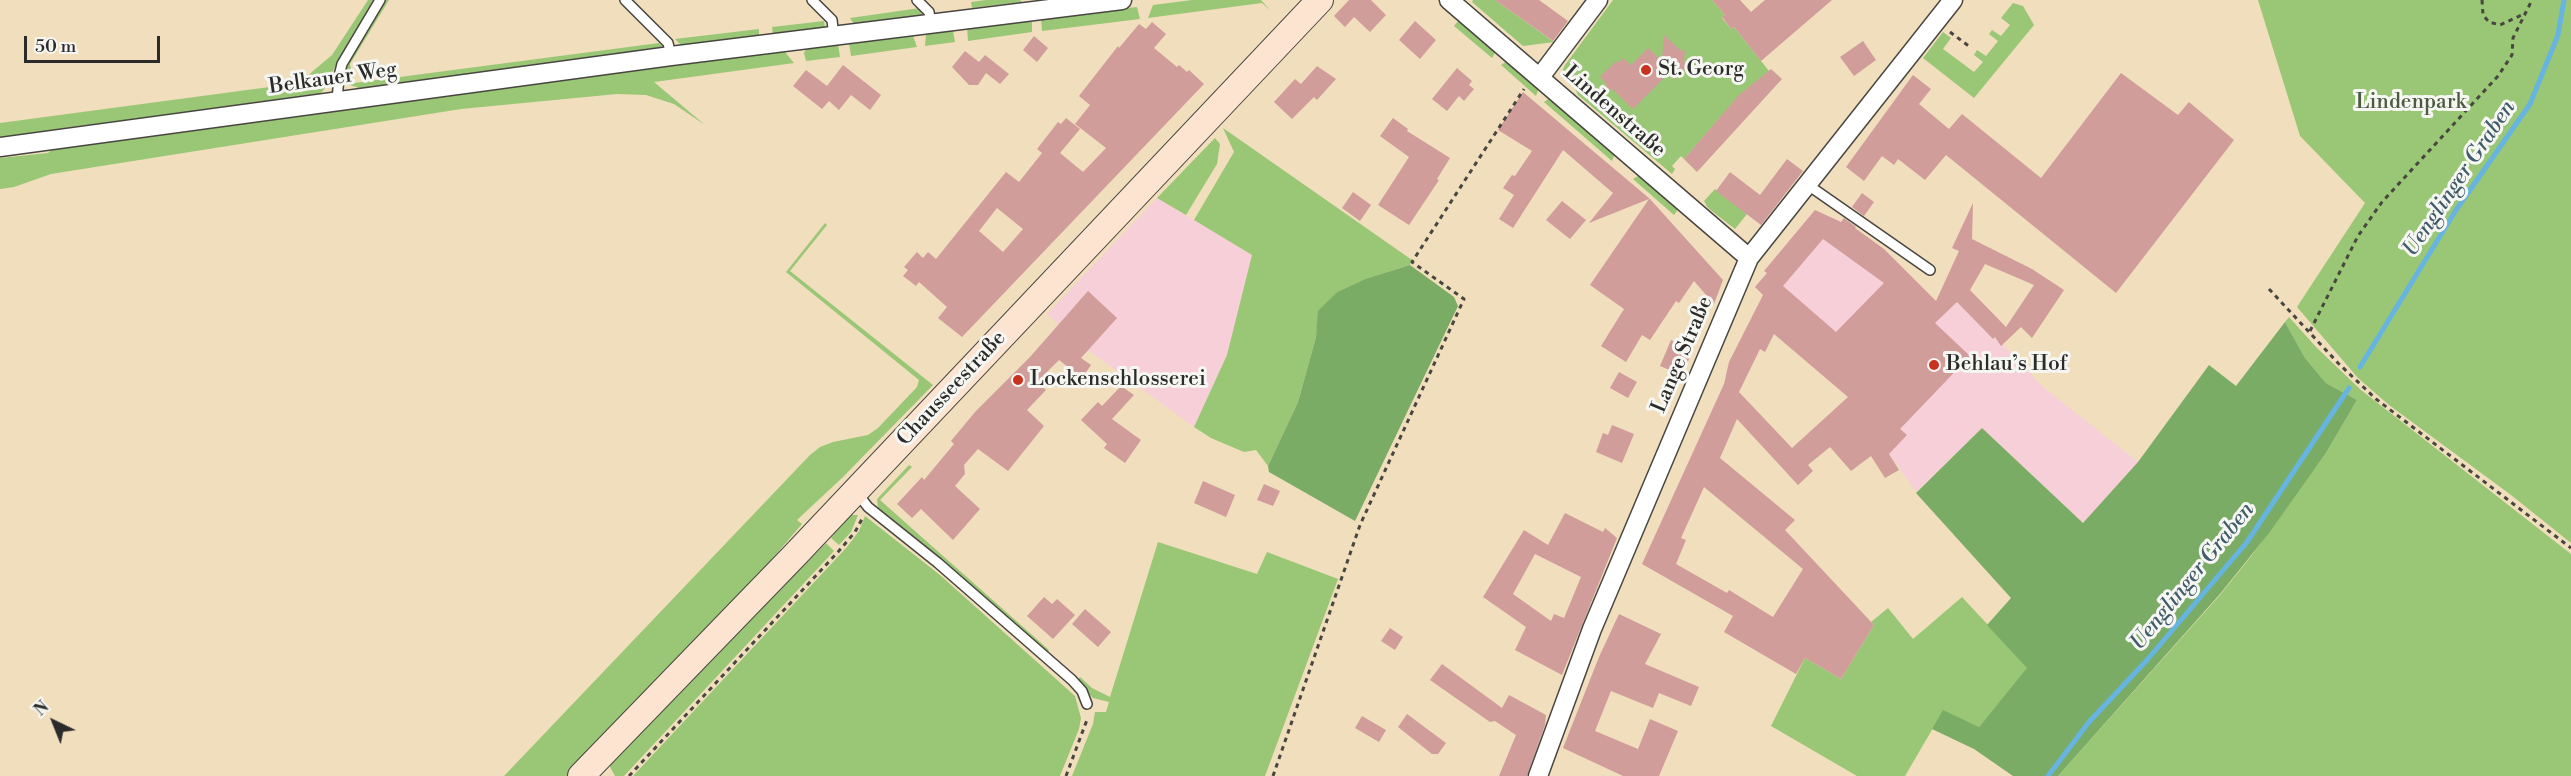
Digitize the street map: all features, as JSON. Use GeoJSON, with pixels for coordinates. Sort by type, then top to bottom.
{"type":"FeatureCollection","features":[{"type":"Feature","properties":{"kind":"main road","name":"Chausseestraße"},"geometry":{"type":"LineString","coordinates":[[581,776],[861,499],[1314,2]]}},
{"type":"Feature","properties":{"kind":"street","name":"Belkauer Weg"},"geometry":{"type":"LineString","coordinates":[[0,147],[671,56],[1122,0]]}},
{"type":"Feature","properties":{"kind":"street","name":"Lindenstraße"},"geometry":{"type":"LineString","coordinates":[[1449,0],[1749,258]]}},
{"type":"Feature","properties":{"kind":"street"},"geometry":{"type":"LineString","coordinates":[[1537,75],[1598,0]]}},
{"type":"Feature","properties":{"kind":"street","name":"Lange Straße"},"geometry":{"type":"LineString","coordinates":[[1538,776],[1592,629],[1749,258],[1953,0]]}},
{"type":"Feature","properties":{"kind":"lane"},"geometry":{"type":"LineString","coordinates":[[337,101],[342,64],[380,0]]}},
{"type":"Feature","properties":{"kind":"lane"},"geometry":{"type":"LineString","coordinates":[[625,0],[668,43],[671,56]]}},
{"type":"Feature","properties":{"kind":"lane"},"geometry":{"type":"LineString","coordinates":[[812,0],[832,20],[834,37]]}},
{"type":"Feature","properties":{"kind":"lane"},"geometry":{"type":"LineString","coordinates":[[917,0],[929,12],[931,25]]}},
{"type":"Feature","properties":{"kind":"lane"},"geometry":{"type":"LineString","coordinates":[[1808,184],[1930,270]]}},
{"type":"Feature","properties":{"kind":"lane"},"geometry":{"type":"LineString","coordinates":[[861,499],[938,563],[1072,681],[1082,691],[1087,704]]}},
{"type":"Feature","properties":{"kind":"path"},"geometry":{"type":"LineString","coordinates":[[2482,0],[2483,15],[2488,22],[2500,25],[2525,13]]}},
{"type":"Feature","properties":{"kind":"path"},"geometry":{"type":"LineString","coordinates":[[2310,331],[2358,236],[2382,202],[2452,129],[2498,76],[2512,55],[2513,38],[2532,0]]}},
{"type":"Feature","properties":{"kind":"path"},"geometry":{"type":"LineString","coordinates":[[1936,22],[1970,47]]}},
{"type":"Feature","properties":{"kind":"path"},"geometry":{"type":"LineString","coordinates":[[1273,776],[1360,525],[1464,299],[1412,262],[1537,75]]}},
{"type":"Feature","properties":{"kind":"path"},"geometry":{"type":"LineString","coordinates":[[2269,289],[2338,363],[2376,399],[2571,548]]}},
{"type":"Feature","properties":{"kind":"path"},"geometry":{"type":"LineString","coordinates":[[629,776],[855,532],[861,499]]}},
{"type":"Feature","properties":{"kind":"path"},"geometry":{"type":"LineString","coordinates":[[1066,776],[1088,719],[1087,704]]}},
{"type":"Feature","properties":{"kind":"shaded area"},"geometry":{"type":"Polygon","coordinates":[[[1157,198],[1252,255],[1227,355],[1194,427],[1088,350],[1047,314],[1157,198]]]}},
{"type":"Feature","properties":{"kind":"shaded area","name":"Behlau’s Hof"},"geometry":{"type":"Polygon","coordinates":[[[1814,211],[1824,219],[1825,215],[1845,221],[1886,251],[1938,303],[1957,302],[1993,339],[1996,337],[2043,387],[2138,462],[2083,523],[1982,428],[1916,492],[1884,446],[1869,385],[1755,287],[1767,273],[1764,271],[1814,211]]]}},
{"type":"Feature","properties":{"kind":"green space"},"geometry":{"type":"Polygon","coordinates":[[[368,0],[376,0],[340,57],[323,91],[314,99],[0,141],[0,123],[277,86],[306,77],[332,55],[368,0]]]}},
{"type":"Feature","properties":{"kind":"green space"},"geometry":{"type":"Polygon","coordinates":[[[386,0],[389,0],[350,64],[354,83],[659,43],[663,47],[360,91],[357,87],[346,84],[343,74],[347,63],[386,0]]]}},
{"type":"Feature","properties":{"kind":"green space"},"geometry":{"type":"Polygon","coordinates":[[[1020,0],[1022,2],[972,8],[971,2],[1020,0]]]}},
{"type":"Feature","properties":{"kind":"green space"},"geometry":{"type":"Polygon","coordinates":[[[1192,0],[1261,0],[1270,10],[1262,3],[1148,18],[1153,5],[1192,0]]]}},
{"type":"Feature","properties":{"kind":"green space"},"geometry":{"type":"Polygon","coordinates":[[[1473,0],[1495,0],[1554,42],[1523,46],[1472,2],[1473,0]]]}},
{"type":"Feature","properties":{"kind":"green space"},"geometry":{"type":"Polygon","coordinates":[[[1613,0],[1712,0],[1725,15],[1722,18],[1731,29],[1734,27],[1769,71],[1739,96],[1684,159],[1681,156],[1672,166],[1675,169],[1672,174],[1578,95],[1574,86],[1573,74],[1560,76],[1565,65],[1613,0]]]}},
{"type":"Feature","properties":{"kind":"green space","name":"Lindenpark"},"geometry":{"type":"Polygon","coordinates":[[[2258,0],[2571,0],[2571,543],[2511,495],[2389,405],[2358,378],[2297,307],[2365,203],[2300,136],[2258,0]]]}},
{"type":"Feature","properties":{"kind":"green space"},"geometry":{"type":"Polygon","coordinates":[[[2013,3],[2023,6],[2034,25],[1974,98],[1923,58],[1943,32],[1951,38],[1943,49],[1974,72],[1983,62],[1974,55],[1977,50],[1986,56],[1998,41],[1989,34],[1992,30],[2001,36],[2010,25],[2001,18],[2013,3]]]}},
{"type":"Feature","properties":{"kind":"green space"},"geometry":{"type":"Polygon","coordinates":[[[1137,7],[1140,19],[1042,31],[1041,18],[1137,7]]]}},
{"type":"Feature","properties":{"kind":"green space"},"geometry":{"type":"Polygon","coordinates":[[[920,8],[922,15],[854,24],[850,18],[920,8]]]}},
{"type":"Feature","properties":{"kind":"green space"},"geometry":{"type":"Polygon","coordinates":[[[1032,20],[1032,32],[968,41],[967,28],[1032,20]]]}},
{"type":"Feature","properties":{"kind":"green space"},"geometry":{"type":"Polygon","coordinates":[[[1459,20],[1496,51],[1492,58],[1454,26],[1459,20]]]}},
{"type":"Feature","properties":{"kind":"green space"},"geometry":{"type":"Polygon","coordinates":[[[824,21],[825,27],[773,34],[772,27],[824,21]]]}},
{"type":"Feature","properties":{"kind":"green space"},"geometry":{"type":"Polygon","coordinates":[[[759,29],[759,35],[681,45],[675,39],[759,29]]]}},
{"type":"Feature","properties":{"kind":"green space"},"geometry":{"type":"Polygon","coordinates":[[[953,31],[955,42],[925,46],[926,34],[953,31]]]}},
{"type":"Feature","properties":{"kind":"green space"},"geometry":{"type":"Polygon","coordinates":[[[913,36],[917,47],[851,56],[849,43],[913,36]]]}},
{"type":"Feature","properties":{"kind":"green space"},"geometry":{"type":"Polygon","coordinates":[[[838,44],[840,57],[806,61],[804,53],[806,49],[838,44]]]}},
{"type":"Feature","properties":{"kind":"green space"},"geometry":{"type":"Polygon","coordinates":[[[784,51],[794,63],[654,82],[705,125],[674,104],[646,95],[617,94],[461,109],[51,174],[14,187],[0,189],[0,158],[48,153],[59,143],[784,51]]]}},
{"type":"Feature","properties":{"kind":"green space"},"geometry":{"type":"Polygon","coordinates":[[[1507,61],[1539,88],[1536,96],[1501,65],[1507,61]]]}},
{"type":"Feature","properties":{"kind":"green space"},"geometry":{"type":"Polygon","coordinates":[[[1550,98],[1615,153],[1612,161],[1544,102],[1550,98]]]}},
{"type":"Feature","properties":{"kind":"green space"},"geometry":{"type":"Polygon","coordinates":[[[1223,128],[1412,260],[1410,265],[1365,279],[1337,292],[1319,311],[1316,337],[1298,402],[1268,466],[1256,450],[1244,452],[1211,438],[1194,427],[1227,355],[1252,255],[1194,220],[1234,152],[1223,128]]]}},
{"type":"Feature","properties":{"kind":"green space"},"geometry":{"type":"Polygon","coordinates":[[[1215,138],[1220,144],[1217,164],[1186,215],[1157,198],[1215,138]]]}},
{"type":"Feature","properties":{"kind":"green space"},"geometry":{"type":"Polygon","coordinates":[[[1640,175],[1679,208],[1674,215],[1633,179],[1640,175]]]}},
{"type":"Feature","properties":{"kind":"green space"},"geometry":{"type":"Polygon","coordinates":[[[1715,189],[1747,214],[1735,229],[1708,208],[1704,201],[1715,189]]]}},
{"type":"Feature","properties":{"kind":"green space"},"geometry":{"type":"Polygon","coordinates":[[[825,223],[827,225],[790,271],[933,385],[843,477],[797,520],[802,524],[730,608],[571,776],[504,776],[810,455],[820,447],[833,442],[868,435],[878,428],[917,387],[919,380],[786,272],[825,223]]]}},
{"type":"Feature","properties":{"kind":"green space"},"geometry":{"type":"Polygon","coordinates":[[[1410,265],[1454,297],[1458,306],[1355,521],[1269,472],[1268,466],[1298,402],[1316,337],[1318,311],[1337,292],[1365,279],[1410,265]]]}},
{"type":"Feature","properties":{"kind":"green space"},"geometry":{"type":"Polygon","coordinates":[[[2289,317],[2316,347],[2361,390],[2571,554],[2571,776],[2058,776],[2220,595],[2252,555],[2326,453],[2357,400],[2326,383],[2305,358],[2285,322],[2289,317]]]}},
{"type":"Feature","properties":{"kind":"green space"},"geometry":{"type":"Polygon","coordinates":[[[2285,322],[2305,358],[2326,383],[2357,400],[2326,453],[2269,533],[2220,594],[2058,776],[2013,776],[1974,749],[1932,729],[1943,710],[1979,727],[2027,668],[1987,625],[2011,598],[1916,493],[1982,428],[2083,523],[2138,462],[2209,365],[2236,386],[2285,322]]]}},
{"type":"Feature","properties":{"kind":"green space"},"geometry":{"type":"Polygon","coordinates":[[[909,465],[912,467],[880,500],[1049,650],[1047,653],[920,542],[878,509],[877,499],[909,465]]]}},
{"type":"Feature","properties":{"kind":"green space"},"geometry":{"type":"Polygon","coordinates":[[[849,515],[858,515],[851,532],[839,545],[831,538],[849,515]]]}},
{"type":"Feature","properties":{"kind":"green space"},"geometry":{"type":"Polygon","coordinates":[[[865,516],[940,575],[1075,696],[1081,718],[1079,729],[1060,776],[633,776],[847,547],[859,531],[865,516]]]}},
{"type":"Feature","properties":{"kind":"green space"},"geometry":{"type":"Polygon","coordinates":[[[1158,542],[1257,574],[1267,552],[1338,579],[1265,776],[1072,776],[1093,724],[1095,712],[1106,712],[1109,702],[1093,698],[1077,681],[1080,677],[1092,688],[1110,697],[1158,542]]]}},
{"type":"Feature","properties":{"kind":"green space"},"geometry":{"type":"Polygon","coordinates":[[[826,543],[834,551],[624,776],[615,776],[610,767],[610,760],[826,543]]]}},
{"type":"Feature","properties":{"kind":"green space"},"geometry":{"type":"Polygon","coordinates":[[[1962,597],[2028,668],[1979,727],[1943,711],[1905,776],[1857,776],[1771,726],[1805,658],[1841,679],[1874,625],[1871,622],[1888,608],[1913,639],[1962,597]]]}},
{"type":"Feature","properties":{"kind":"building"},"geometry":{"type":"Polygon","coordinates":[[[1349,0],[1371,0],[1386,15],[1370,32],[1354,17],[1345,27],[1334,16],[1349,0]]]}},
{"type":"Feature","properties":{"kind":"building"},"geometry":{"type":"Polygon","coordinates":[[[1495,0],[1539,0],[1568,21],[1553,41],[1495,0]]]}},
{"type":"Feature","properties":{"kind":"building"},"geometry":{"type":"Polygon","coordinates":[[[1712,0],[1740,0],[1751,12],[1765,0],[1832,0],[1761,61],[1734,27],[1731,29],[1722,17],[1725,15],[1712,0]]]}},
{"type":"Feature","properties":{"kind":"building"},"geometry":{"type":"Polygon","coordinates":[[[1415,21],[1436,40],[1420,59],[1399,40],[1415,21]]]}},
{"type":"Feature","properties":{"kind":"building"},"geometry":{"type":"Polygon","coordinates":[[[1152,22],[1166,34],[1154,48],[1177,67],[1179,65],[1187,72],[1189,70],[1204,84],[962,337],[938,318],[947,307],[919,282],[916,286],[903,276],[908,270],[904,267],[917,252],[923,258],[928,252],[936,259],[1006,172],[1019,182],[1042,153],[1037,149],[1058,122],[1061,124],[1066,118],[1080,129],[1060,153],[1083,172],[1106,148],[1075,124],[1090,105],[1079,96],[1118,46],[1119,48],[1139,24],[1146,29],[1152,22]],[[997,208],[979,231],[1003,252],[1023,229],[997,208]]]}},
{"type":"Feature","properties":{"kind":"building","name":"St. Georg"},"geometry":{"type":"Polygon","coordinates":[[[1664,35],[1680,50],[1685,51],[1684,62],[1688,66],[1675,79],[1669,73],[1633,109],[1612,89],[1607,89],[1606,83],[1600,77],[1616,61],[1618,63],[1623,58],[1631,65],[1648,48],[1662,61],[1664,35]]]}},
{"type":"Feature","properties":{"kind":"building"},"geometry":{"type":"Polygon","coordinates":[[[1034,36],[1048,48],[1037,62],[1023,50],[1034,36]]]}},
{"type":"Feature","properties":{"kind":"building"},"geometry":{"type":"Polygon","coordinates":[[[1863,41],[1876,60],[1854,76],[1840,57],[1863,41]]]}},
{"type":"Feature","properties":{"kind":"building"},"geometry":{"type":"Polygon","coordinates":[[[965,51],[979,62],[985,55],[1009,74],[1000,84],[986,73],[978,85],[969,85],[952,67],[965,51]]]}},
{"type":"Feature","properties":{"kind":"building"},"geometry":{"type":"Polygon","coordinates":[[[843,65],[881,95],[870,110],[851,95],[839,110],[829,101],[822,109],[793,86],[806,70],[827,86],[843,65]]]}},
{"type":"Feature","properties":{"kind":"building"},"geometry":{"type":"Polygon","coordinates":[[[1317,66],[1336,79],[1317,100],[1314,97],[1292,119],[1274,102],[1295,79],[1301,84],[1317,66]]]}},
{"type":"Feature","properties":{"kind":"building"},"geometry":{"type":"Polygon","coordinates":[[[1457,68],[1472,81],[1469,85],[1474,89],[1464,101],[1459,96],[1447,111],[1432,99],[1457,68]]]}},
{"type":"Feature","properties":{"kind":"building"},"geometry":{"type":"Polygon","coordinates":[[[1771,69],[1782,79],[1697,172],[1684,159],[1739,95],[1771,69]]]}},
{"type":"Feature","properties":{"kind":"building"},"geometry":{"type":"Polygon","coordinates":[[[2121,73],[2178,115],[2189,102],[2234,140],[2116,293],[1946,155],[1925,180],[1898,159],[1894,165],[1882,156],[1864,181],[1846,167],[1913,75],[1931,89],[1919,104],[1949,129],[1962,114],[2041,178],[2121,73]]]}},
{"type":"Feature","properties":{"kind":"building"},"geometry":{"type":"Polygon","coordinates":[[[1523,92],[1650,199],[1723,280],[1714,304],[1694,281],[1679,303],[1676,301],[1650,340],[1642,335],[1626,362],[1601,346],[1624,309],[1590,285],[1649,199],[1589,223],[1613,193],[1563,150],[1513,228],[1499,219],[1514,195],[1503,188],[1512,175],[1515,176],[1532,151],[1498,130],[1523,92]]]}},
{"type":"Feature","properties":{"kind":"building"},"geometry":{"type":"Polygon","coordinates":[[[1393,118],[1408,129],[1407,131],[1450,158],[1437,179],[1439,180],[1409,225],[1378,205],[1409,157],[1380,136],[1393,118]]]}},
{"type":"Feature","properties":{"kind":"building"},"geometry":{"type":"Polygon","coordinates":[[[1787,159],[1803,171],[1761,225],[1716,191],[1730,172],[1760,195],[1787,159]]]}},
{"type":"Feature","properties":{"kind":"building"},"geometry":{"type":"Polygon","coordinates":[[[1353,192],[1371,205],[1360,221],[1342,208],[1353,192]]]}},
{"type":"Feature","properties":{"kind":"building"},"geometry":{"type":"Polygon","coordinates":[[[1862,193],[1874,202],[1864,216],[1852,207],[1862,193]]]}},
{"type":"Feature","properties":{"kind":"building"},"geometry":{"type":"Polygon","coordinates":[[[1562,201],[1586,220],[1570,239],[1546,220],[1562,201]]]}},
{"type":"Feature","properties":{"kind":"building"},"geometry":{"type":"Polygon","coordinates":[[[1973,203],[1972,239],[2032,269],[2064,290],[2032,338],[2021,327],[2001,346],[1995,337],[1993,339],[1957,302],[1935,323],[1970,356],[1900,429],[1907,435],[1889,454],[1899,470],[1885,478],[1871,456],[1851,471],[1830,447],[1808,465],[1813,471],[1798,485],[1737,419],[1720,458],[1795,520],[1785,530],[1874,625],[1841,679],[1805,658],[1796,674],[1724,632],[1733,616],[1642,564],[1724,384],[1729,362],[1763,295],[1755,287],[1767,273],[1764,271],[1815,210],[1841,222],[1844,218],[1856,227],[1884,249],[1936,301],[1959,251],[1952,248],[1973,203]],[[1823,239],[1783,286],[1836,332],[1884,283],[1823,239]],[[1985,264],[1970,290],[2006,327],[2034,285],[1985,264]],[[1774,334],[1765,352],[1760,349],[1739,392],[1792,448],[1848,397],[1774,334]],[[1704,487],[1681,538],[1686,540],[1676,564],[1727,593],[1729,590],[1773,617],[1803,569],[1704,487]]]}},
{"type":"Feature","properties":{"kind":"building"},"geometry":{"type":"Polygon","coordinates":[[[1088,291],[1117,318],[1081,358],[1091,365],[1082,378],[1059,360],[1037,382],[1046,390],[1027,410],[1044,426],[1008,471],[978,449],[964,465],[965,474],[955,486],[980,509],[953,540],[921,509],[912,518],[897,504],[922,477],[924,480],[954,444],[951,441],[975,412],[1030,357],[1088,291]]]}},
{"type":"Feature","properties":{"kind":"building"},"geometry":{"type":"Polygon","coordinates":[[[1671,340],[1693,350],[1682,375],[1660,366],[1671,340]]]}},
{"type":"Feature","properties":{"kind":"building"},"geometry":{"type":"Polygon","coordinates":[[[1619,372],[1637,382],[1628,398],[1610,388],[1619,372]]]}},
{"type":"Feature","properties":{"kind":"building"},"geometry":{"type":"Polygon","coordinates":[[[1121,386],[1134,395],[1112,419],[1141,440],[1125,463],[1104,448],[1107,444],[1081,420],[1098,402],[1102,406],[1121,386]]]}},
{"type":"Feature","properties":{"kind":"building"},"geometry":{"type":"Polygon","coordinates":[[[1612,425],[1634,434],[1622,463],[1596,452],[1603,433],[1608,435],[1612,425]]]}},
{"type":"Feature","properties":{"kind":"building"},"geometry":{"type":"Polygon","coordinates":[[[1203,481],[1235,495],[1226,517],[1194,503],[1203,481]]]}},
{"type":"Feature","properties":{"kind":"building"},"geometry":{"type":"Polygon","coordinates":[[[1264,484],[1280,491],[1273,506],[1257,500],[1264,484]]]}},
{"type":"Feature","properties":{"kind":"building"},"geometry":{"type":"Polygon","coordinates":[[[1565,513],[1603,532],[1605,528],[1617,538],[1562,675],[1515,650],[1526,627],[1483,597],[1524,530],[1548,545],[1565,513]],[[1535,554],[1513,594],[1551,621],[1554,614],[1564,618],[1581,577],[1535,554]]]}},
{"type":"Feature","properties":{"kind":"building"},"geometry":{"type":"Polygon","coordinates":[[[1044,597],[1052,604],[1057,599],[1075,615],[1053,639],[1027,616],[1044,597]]]}},
{"type":"Feature","properties":{"kind":"building"},"geometry":{"type":"Polygon","coordinates":[[[1085,609],[1111,632],[1098,647],[1072,624],[1085,609]]]}},
{"type":"Feature","properties":{"kind":"building"},"geometry":{"type":"Polygon","coordinates":[[[1619,614],[1661,634],[1645,664],[1699,687],[1691,706],[1659,693],[1653,708],[1611,691],[1595,731],[1638,749],[1650,719],[1678,731],[1659,776],[1623,776],[1563,748],[1599,657],[1619,614]]]}},
{"type":"Feature","properties":{"kind":"building"},"geometry":{"type":"Polygon","coordinates":[[[1390,628],[1403,637],[1395,650],[1381,641],[1390,628]]]}},
{"type":"Feature","properties":{"kind":"building"},"geometry":{"type":"Polygon","coordinates":[[[1442,664],[1502,708],[1509,695],[1546,715],[1545,725],[1527,776],[1499,776],[1516,735],[1495,721],[1490,722],[1430,680],[1442,664]]]}},
{"type":"Feature","properties":{"kind":"building"},"geometry":{"type":"Polygon","coordinates":[[[1407,714],[1446,743],[1438,754],[1432,754],[1398,727],[1407,714]]]}},
{"type":"Feature","properties":{"kind":"building"},"geometry":{"type":"Polygon","coordinates":[[[1362,716],[1386,730],[1379,742],[1355,728],[1362,716]]]}},
{"type":"Feature","properties":{"kind":"waterway","name":"Uenglinger Graben"},"geometry":{"type":"LineString","coordinates":[[2360,367],[2456,210],[2530,104],[2558,35],[2564,0]]}},
{"type":"Feature","properties":{"kind":"waterway","name":"Uenglinger Graben"},"geometry":{"type":"LineString","coordinates":[[2048,776],[2089,722],[2147,660],[2247,542],[2349,388]]}},
{"type":"Feature","properties":{"kind":"place","name":"St. Georg"},"geometry":{"type":"Point","coordinates":[1646,70]}},
{"type":"Feature","properties":{"kind":"place","name":"Behlau’s Hof"},"geometry":{"type":"Point","coordinates":[1934,365]}},
{"type":"Feature","properties":{"kind":"place","name":"Lockenschlosserei"},"geometry":{"type":"Point","coordinates":[1018,380]}}]}
